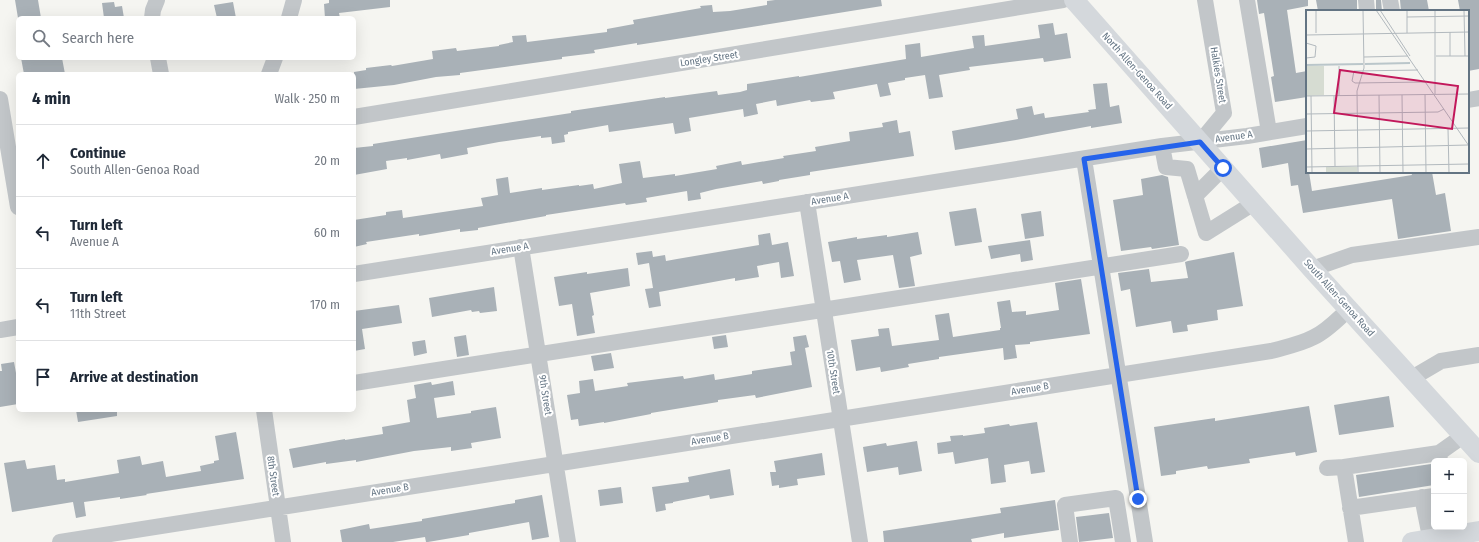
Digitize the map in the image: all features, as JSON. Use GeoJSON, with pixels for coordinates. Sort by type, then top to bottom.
{"type":"FeatureCollection","features":[{"type":"Feature","properties":{"kind":"main road","name":"North Allen-Genoa Road"},"geometry":{"type":"LineString","coordinates":[[1074,0],[1200,142]]}},
{"type":"Feature","properties":{"kind":"main road","name":"South Allen-Genoa Road"},"geometry":{"type":"LineString","coordinates":[[1200,142],[1479,453]]}},
{"type":"Feature","properties":{"kind":"main road"},"geometry":{"type":"LineString","coordinates":[[1424,541],[1479,531]]}},
{"type":"Feature","properties":{"kind":"street"},"geometry":{"type":"LineString","coordinates":[[152,16],[157,0]]}},
{"type":"Feature","properties":{"kind":"street"},"geometry":{"type":"LineString","coordinates":[[290,16],[294,0]]}},
{"type":"Feature","properties":{"kind":"street","name":"Longley Street"},"geometry":{"type":"LineString","coordinates":[[356,117],[1063,0]]}},
{"type":"Feature","properties":{"kind":"street","name":"Halkies Street"},"geometry":{"type":"LineString","coordinates":[[1200,142],[1224,112],[1205,0]]}},
{"type":"Feature","properties":{"kind":"street"},"geometry":{"type":"LineString","coordinates":[[1247,0],[1269,132]]}},
{"type":"Feature","properties":{"kind":"street"},"geometry":{"type":"LineString","coordinates":[[1366,0],[1367,10]]}},
{"type":"Feature","properties":{"kind":"street"},"geometry":{"type":"LineString","coordinates":[[1390,0],[1392,10]]}},
{"type":"Feature","properties":{"kind":"street"},"geometry":{"type":"LineString","coordinates":[[158,60],[161,72]]}},
{"type":"Feature","properties":{"kind":"street"},"geometry":{"type":"LineString","coordinates":[[270,72],[274,60]]}},
{"type":"Feature","properties":{"kind":"street"},"geometry":{"type":"LineString","coordinates":[[1469,100],[1479,98]]}},
{"type":"Feature","properties":{"kind":"street"},"geometry":{"type":"LineString","coordinates":[[0,99],[16,195]]}},
{"type":"Feature","properties":{"kind":"street","name":"Avenue A"},"geometry":{"type":"LineString","coordinates":[[356,274],[1162,146],[1200,142],[1306,126]]}},
{"type":"Feature","properties":{"kind":"street"},"geometry":{"type":"LineString","coordinates":[[1162,146],[1166,167],[1188,169],[1206,233],[1254,203]]}},
{"type":"Feature","properties":{"kind":"street"},"geometry":{"type":"LineString","coordinates":[[1084,159],[1145,542]]}},
{"type":"Feature","properties":{"kind":"street"},"geometry":{"type":"LineString","coordinates":[[1195,196],[1223,168]]}},
{"type":"Feature","properties":{"kind":"street","name":"10th Street"},"geometry":{"type":"LineString","coordinates":[[807,202],[860,542]]}},
{"type":"Feature","properties":{"kind":"street"},"geometry":{"type":"LineString","coordinates":[[1312,268],[1352,255],[1479,237]]}},
{"type":"Feature","properties":{"kind":"street","name":"9th Street"},"geometry":{"type":"LineString","coordinates":[[521,248],[568,542]]}},
{"type":"Feature","properties":{"kind":"street"},"geometry":{"type":"LineString","coordinates":[[356,382],[1181,254]]}},
{"type":"Feature","properties":{"kind":"street","name":"Avenue B"},"geometry":{"type":"LineString","coordinates":[[60,542],[1272,351],[1315,337],[1330,327],[1349,309]]}},
{"type":"Feature","properties":{"kind":"street"},"geometry":{"type":"LineString","coordinates":[[0,330],[16,327]]}},
{"type":"Feature","properties":{"kind":"street"},"geometry":{"type":"LineString","coordinates":[[1412,378],[1441,361],[1479,354]]}},
{"type":"Feature","properties":{"kind":"street","name":"8th Street"},"geometry":{"type":"LineString","coordinates":[[264,412],[283,542]]}},
{"type":"Feature","properties":{"kind":"street"},"geometry":{"type":"LineString","coordinates":[[1327,468],[1440,457],[1463,436]]}},
{"type":"Feature","properties":{"kind":"street"},"geometry":{"type":"LineString","coordinates":[[1344,467],[1356,542]]}},
{"type":"Feature","properties":{"kind":"street"},"geometry":{"type":"LineString","coordinates":[[1350,508],[1428,496],[1424,541]]}},
{"type":"Feature","properties":{"kind":"street"},"geometry":{"type":"LineString","coordinates":[[1070,542],[1065,505],[1116,498],[1123,542]]}},
{"type":"Feature","properties":{"kind":"street"},"geometry":{"type":"LineString","coordinates":[[1117,502],[1138,499]]}},
{"type":"Feature","properties":{"kind":"building"},"geometry":{"type":"Polygon","coordinates":[[[15,0],[38,0],[41,16],[18,16],[15,0]]]}},
{"type":"Feature","properties":{"kind":"building"},"geometry":{"type":"Polygon","coordinates":[[[329,0],[390,0],[390,7],[339,13],[340,16],[325,16],[324,4],[329,3],[329,0]]]}},
{"type":"Feature","properties":{"kind":"building"},"geometry":{"type":"Polygon","coordinates":[[[881,0],[882,6],[670,40],[637,45],[637,43],[594,50],[595,53],[562,57],[562,59],[460,73],[460,75],[436,77],[394,85],[356,89],[356,72],[354,72],[366,70],[366,68],[392,66],[433,59],[432,51],[456,48],[457,51],[499,46],[513,42],[512,36],[526,35],[527,42],[607,32],[607,29],[634,24],[633,20],[701,8],[700,6],[712,5],[713,12],[730,11],[767,5],[767,1],[881,0]]]}},
{"type":"Feature","properties":{"kind":"building"},"geometry":{"type":"Polygon","coordinates":[[[1257,0],[1308,0],[1308,6],[1287,10],[1296,73],[1306,71],[1306,97],[1275,102],[1271,77],[1274,76],[1264,13],[1259,14],[1257,0]]]}},
{"type":"Feature","properties":{"kind":"building"},"geometry":{"type":"Polygon","coordinates":[[[1316,0],[1357,0],[1357,10],[1318,10],[1316,0]]]}},
{"type":"Feature","properties":{"kind":"building"},"geometry":{"type":"Polygon","coordinates":[[[1376,0],[1381,0],[1382,10],[1376,10],[1376,0]]]}},
{"type":"Feature","properties":{"kind":"building"},"geometry":{"type":"Polygon","coordinates":[[[1400,0],[1427,0],[1429,10],[1401,10],[1400,0]]]}},
{"type":"Feature","properties":{"kind":"building"},"geometry":{"type":"Polygon","coordinates":[[[1458,0],[1479,0],[1479,69],[1469,71],[1469,10],[1460,10],[1458,0]]]}},
{"type":"Feature","properties":{"kind":"building"},"geometry":{"type":"Polygon","coordinates":[[[114,2],[115,7],[122,6],[124,16],[104,16],[102,3],[114,2]]]}},
{"type":"Feature","properties":{"kind":"building"},"geometry":{"type":"Polygon","coordinates":[[[233,2],[236,16],[217,16],[214,5],[233,2]]]}},
{"type":"Feature","properties":{"kind":"building"},"geometry":{"type":"Polygon","coordinates":[[[1053,23],[1055,35],[1067,33],[1071,58],[1044,62],[1043,58],[969,67],[970,70],[939,75],[943,97],[929,99],[925,75],[905,78],[905,80],[888,83],[891,95],[880,97],[877,84],[833,92],[835,99],[811,102],[810,100],[777,106],[776,100],[756,104],[758,114],[744,117],[743,109],[689,118],[691,131],[675,134],[673,123],[609,132],[608,125],[568,132],[568,134],[564,135],[565,142],[552,144],[551,137],[541,138],[541,136],[499,142],[467,148],[468,154],[441,159],[440,154],[407,160],[407,158],[386,161],[387,169],[356,175],[356,148],[373,146],[373,144],[665,97],[717,91],[718,95],[740,92],[747,90],[747,84],[906,59],[905,45],[920,43],[921,57],[974,48],[972,36],[984,35],[985,46],[1040,38],[1038,25],[1053,23]]]}},
{"type":"Feature","properties":{"kind":"building"},"geometry":{"type":"Polygon","coordinates":[[[21,60],[62,60],[65,72],[24,72],[21,60]]]}},
{"type":"Feature","properties":{"kind":"building"},"geometry":{"type":"Polygon","coordinates":[[[1107,83],[1110,107],[1119,105],[1122,123],[1091,128],[1091,126],[955,150],[952,131],[1018,119],[1016,109],[1032,106],[1034,115],[1044,113],[1045,118],[1089,112],[1088,110],[1096,109],[1093,84],[1107,83]]]}},
{"type":"Feature","properties":{"kind":"building"},"geometry":{"type":"Polygon","coordinates":[[[897,120],[899,133],[910,131],[914,156],[810,172],[810,175],[763,184],[762,181],[716,189],[700,193],[701,199],[688,201],[687,191],[646,198],[647,202],[626,205],[625,203],[546,215],[478,228],[478,230],[460,232],[460,229],[419,236],[419,234],[366,242],[367,244],[356,247],[356,220],[386,215],[386,212],[402,210],[403,218],[483,206],[481,198],[498,195],[496,179],[508,177],[510,193],[542,188],[542,190],[593,184],[594,189],[622,183],[619,164],[640,161],[643,178],[675,174],[675,176],[717,169],[716,166],[741,161],[742,165],[784,158],[783,156],[816,151],[815,147],[850,141],[849,132],[883,127],[882,123],[897,120]]]}},
{"type":"Feature","properties":{"kind":"building"},"geometry":{"type":"Polygon","coordinates":[[[1306,140],[1306,173],[1309,173],[1312,191],[1412,175],[1411,173],[1432,173],[1436,195],[1445,193],[1451,231],[1398,239],[1392,199],[1303,213],[1298,185],[1291,186],[1288,163],[1262,168],[1259,148],[1306,140]]]}},
{"type":"Feature","properties":{"kind":"building"},"geometry":{"type":"Polygon","coordinates":[[[1162,175],[1168,177],[1179,245],[1152,249],[1151,247],[1121,251],[1113,200],[1143,195],[1141,179],[1162,175]]]}},
{"type":"Feature","properties":{"kind":"building"},"geometry":{"type":"Polygon","coordinates":[[[976,208],[982,242],[955,246],[949,212],[976,208]]]}},
{"type":"Feature","properties":{"kind":"building"},"geometry":{"type":"Polygon","coordinates":[[[1041,211],[1044,236],[1025,239],[1021,214],[1041,211]]]}},
{"type":"Feature","properties":{"kind":"building"},"geometry":{"type":"Polygon","coordinates":[[[918,232],[922,254],[910,257],[915,286],[899,288],[893,255],[857,260],[861,280],[844,283],[840,261],[832,262],[828,242],[857,237],[857,239],[887,235],[887,237],[918,232]]]}},
{"type":"Feature","properties":{"kind":"building"},"geometry":{"type":"Polygon","coordinates":[[[770,233],[772,245],[788,242],[794,276],[781,278],[779,262],[757,266],[759,277],[735,281],[735,278],[659,292],[661,306],[649,308],[645,289],[653,288],[649,263],[638,265],[636,253],[652,251],[653,257],[665,255],[666,261],[759,245],[758,235],[770,233]]]}},
{"type":"Feature","properties":{"kind":"building"},"geometry":{"type":"Polygon","coordinates":[[[1030,240],[1033,260],[1021,262],[1020,254],[991,259],[988,246],[1030,240]]]}},
{"type":"Feature","properties":{"kind":"building"},"geometry":{"type":"Polygon","coordinates":[[[1234,252],[1243,306],[1217,310],[1218,320],[1187,325],[1188,331],[1173,333],[1171,321],[1136,327],[1130,289],[1121,291],[1118,273],[1149,269],[1151,282],[1188,278],[1185,262],[1234,252]]]}},
{"type":"Feature","properties":{"kind":"building"},"geometry":{"type":"Polygon","coordinates":[[[628,268],[630,286],[590,293],[594,315],[592,316],[595,333],[577,336],[572,304],[559,306],[554,277],[628,268]]]}},
{"type":"Feature","properties":{"kind":"building"},"geometry":{"type":"Polygon","coordinates":[[[1081,279],[1090,334],[1015,345],[1017,358],[1004,360],[1003,348],[939,357],[939,359],[908,364],[909,367],[881,372],[880,367],[856,371],[851,340],[879,336],[878,329],[889,328],[892,346],[939,340],[935,315],[949,313],[953,337],[1000,330],[1001,328],[997,302],[1010,300],[1012,312],[1026,311],[1026,315],[1059,310],[1055,283],[1081,279]]]}},
{"type":"Feature","properties":{"kind":"building"},"geometry":{"type":"Polygon","coordinates":[[[494,287],[497,311],[480,313],[479,311],[472,312],[471,310],[432,317],[429,298],[494,287]]]}},
{"type":"Feature","properties":{"kind":"building"},"geometry":{"type":"Polygon","coordinates":[[[399,305],[402,323],[362,329],[365,349],[356,351],[356,311],[399,305]]]}},
{"type":"Feature","properties":{"kind":"building"},"geometry":{"type":"Polygon","coordinates":[[[466,335],[469,355],[457,357],[454,337],[466,335]]]}},
{"type":"Feature","properties":{"kind":"building"},"geometry":{"type":"Polygon","coordinates":[[[726,335],[728,347],[714,349],[712,337],[726,335]]]}},
{"type":"Feature","properties":{"kind":"building"},"geometry":{"type":"Polygon","coordinates":[[[806,335],[809,347],[805,348],[812,387],[756,398],[755,395],[718,400],[718,402],[651,413],[604,423],[579,426],[578,419],[571,420],[567,395],[580,393],[579,381],[593,379],[595,391],[628,386],[627,383],[683,376],[684,379],[714,374],[715,380],[752,374],[752,371],[792,365],[790,352],[795,351],[793,337],[806,335]]]}},
{"type":"Feature","properties":{"kind":"building"},"geometry":{"type":"Polygon","coordinates":[[[425,340],[427,353],[414,356],[412,342],[425,340]]]}},
{"type":"Feature","properties":{"kind":"building"},"geometry":{"type":"Polygon","coordinates":[[[611,353],[614,368],[594,371],[591,356],[611,353]]]}},
{"type":"Feature","properties":{"kind":"building"},"geometry":{"type":"Polygon","coordinates":[[[14,362],[16,373],[16,404],[0,407],[1,364],[14,362]]]}},
{"type":"Feature","properties":{"kind":"building"},"geometry":{"type":"Polygon","coordinates":[[[453,381],[455,395],[434,398],[437,418],[471,413],[471,411],[496,407],[501,438],[471,443],[472,448],[451,451],[451,447],[414,451],[356,462],[356,460],[326,464],[326,462],[293,468],[289,449],[383,434],[382,427],[410,422],[407,400],[416,398],[414,385],[431,382],[432,385],[453,381]]]}},
{"type":"Feature","properties":{"kind":"building"},"geometry":{"type":"Polygon","coordinates":[[[1389,396],[1394,427],[1339,435],[1334,405],[1389,396]]]}},
{"type":"Feature","properties":{"kind":"building"},"geometry":{"type":"Polygon","coordinates":[[[1309,406],[1317,452],[1296,456],[1295,452],[1249,459],[1250,463],[1208,469],[1207,466],[1176,471],[1176,474],[1161,476],[1154,427],[1215,418],[1215,421],[1309,406]]]}},
{"type":"Feature","properties":{"kind":"building"},"geometry":{"type":"Polygon","coordinates":[[[76,412],[117,412],[117,416],[78,422],[76,412]]]}},
{"type":"Feature","properties":{"kind":"building"},"geometry":{"type":"Polygon","coordinates":[[[1037,422],[1045,472],[1031,474],[1029,461],[1004,465],[1006,482],[991,484],[988,458],[955,464],[953,452],[938,454],[937,443],[951,441],[950,436],[985,433],[984,428],[1037,422]]]}},
{"type":"Feature","properties":{"kind":"building"},"geometry":{"type":"Polygon","coordinates":[[[236,432],[244,479],[120,499],[120,497],[84,502],[86,516],[76,518],[73,502],[12,512],[4,463],[25,460],[27,469],[55,465],[57,480],[65,479],[65,482],[119,473],[117,460],[140,456],[142,465],[163,461],[166,477],[201,471],[200,466],[214,463],[214,461],[219,460],[215,436],[236,432]]]}},
{"type":"Feature","properties":{"kind":"building"},"geometry":{"type":"Polygon","coordinates":[[[917,441],[922,471],[899,475],[898,467],[867,472],[863,447],[886,443],[887,446],[917,441]]]}},
{"type":"Feature","properties":{"kind":"building"},"geometry":{"type":"Polygon","coordinates":[[[822,453],[825,475],[797,479],[798,485],[779,488],[779,485],[772,486],[770,472],[776,472],[774,461],[822,453]]]}},
{"type":"Feature","properties":{"kind":"building"},"geometry":{"type":"Polygon","coordinates":[[[1431,464],[1431,485],[1359,497],[1356,475],[1431,464]]]}},
{"type":"Feature","properties":{"kind":"building"},"geometry":{"type":"Polygon","coordinates":[[[730,469],[734,495],[710,499],[709,495],[673,502],[665,504],[666,510],[656,512],[652,487],[689,482],[688,477],[730,469]]]}},
{"type":"Feature","properties":{"kind":"building"},"geometry":{"type":"Polygon","coordinates":[[[621,487],[623,503],[600,506],[598,490],[621,487]]]}},
{"type":"Feature","properties":{"kind":"building"},"geometry":{"type":"Polygon","coordinates":[[[542,495],[549,537],[532,540],[529,522],[428,542],[426,542],[425,537],[393,542],[342,542],[340,530],[369,524],[370,529],[422,521],[422,519],[515,503],[515,500],[542,495]]]}},
{"type":"Feature","properties":{"kind":"building"},"geometry":{"type":"Polygon","coordinates":[[[1055,500],[1059,530],[1004,538],[1004,533],[971,539],[972,542],[884,542],[883,531],[1001,513],[1000,508],[1055,500]]]}},
{"type":"Feature","properties":{"kind":"building"},"geometry":{"type":"Polygon","coordinates":[[[1109,513],[1113,538],[1079,542],[1076,517],[1109,513]]]}},
{"type":"Feature","properties":{"kind":"route"},"geometry":{"type":"LineString","coordinates":[[1138,499],[1084,159],[1200,142],[1223,168]]}}]}
